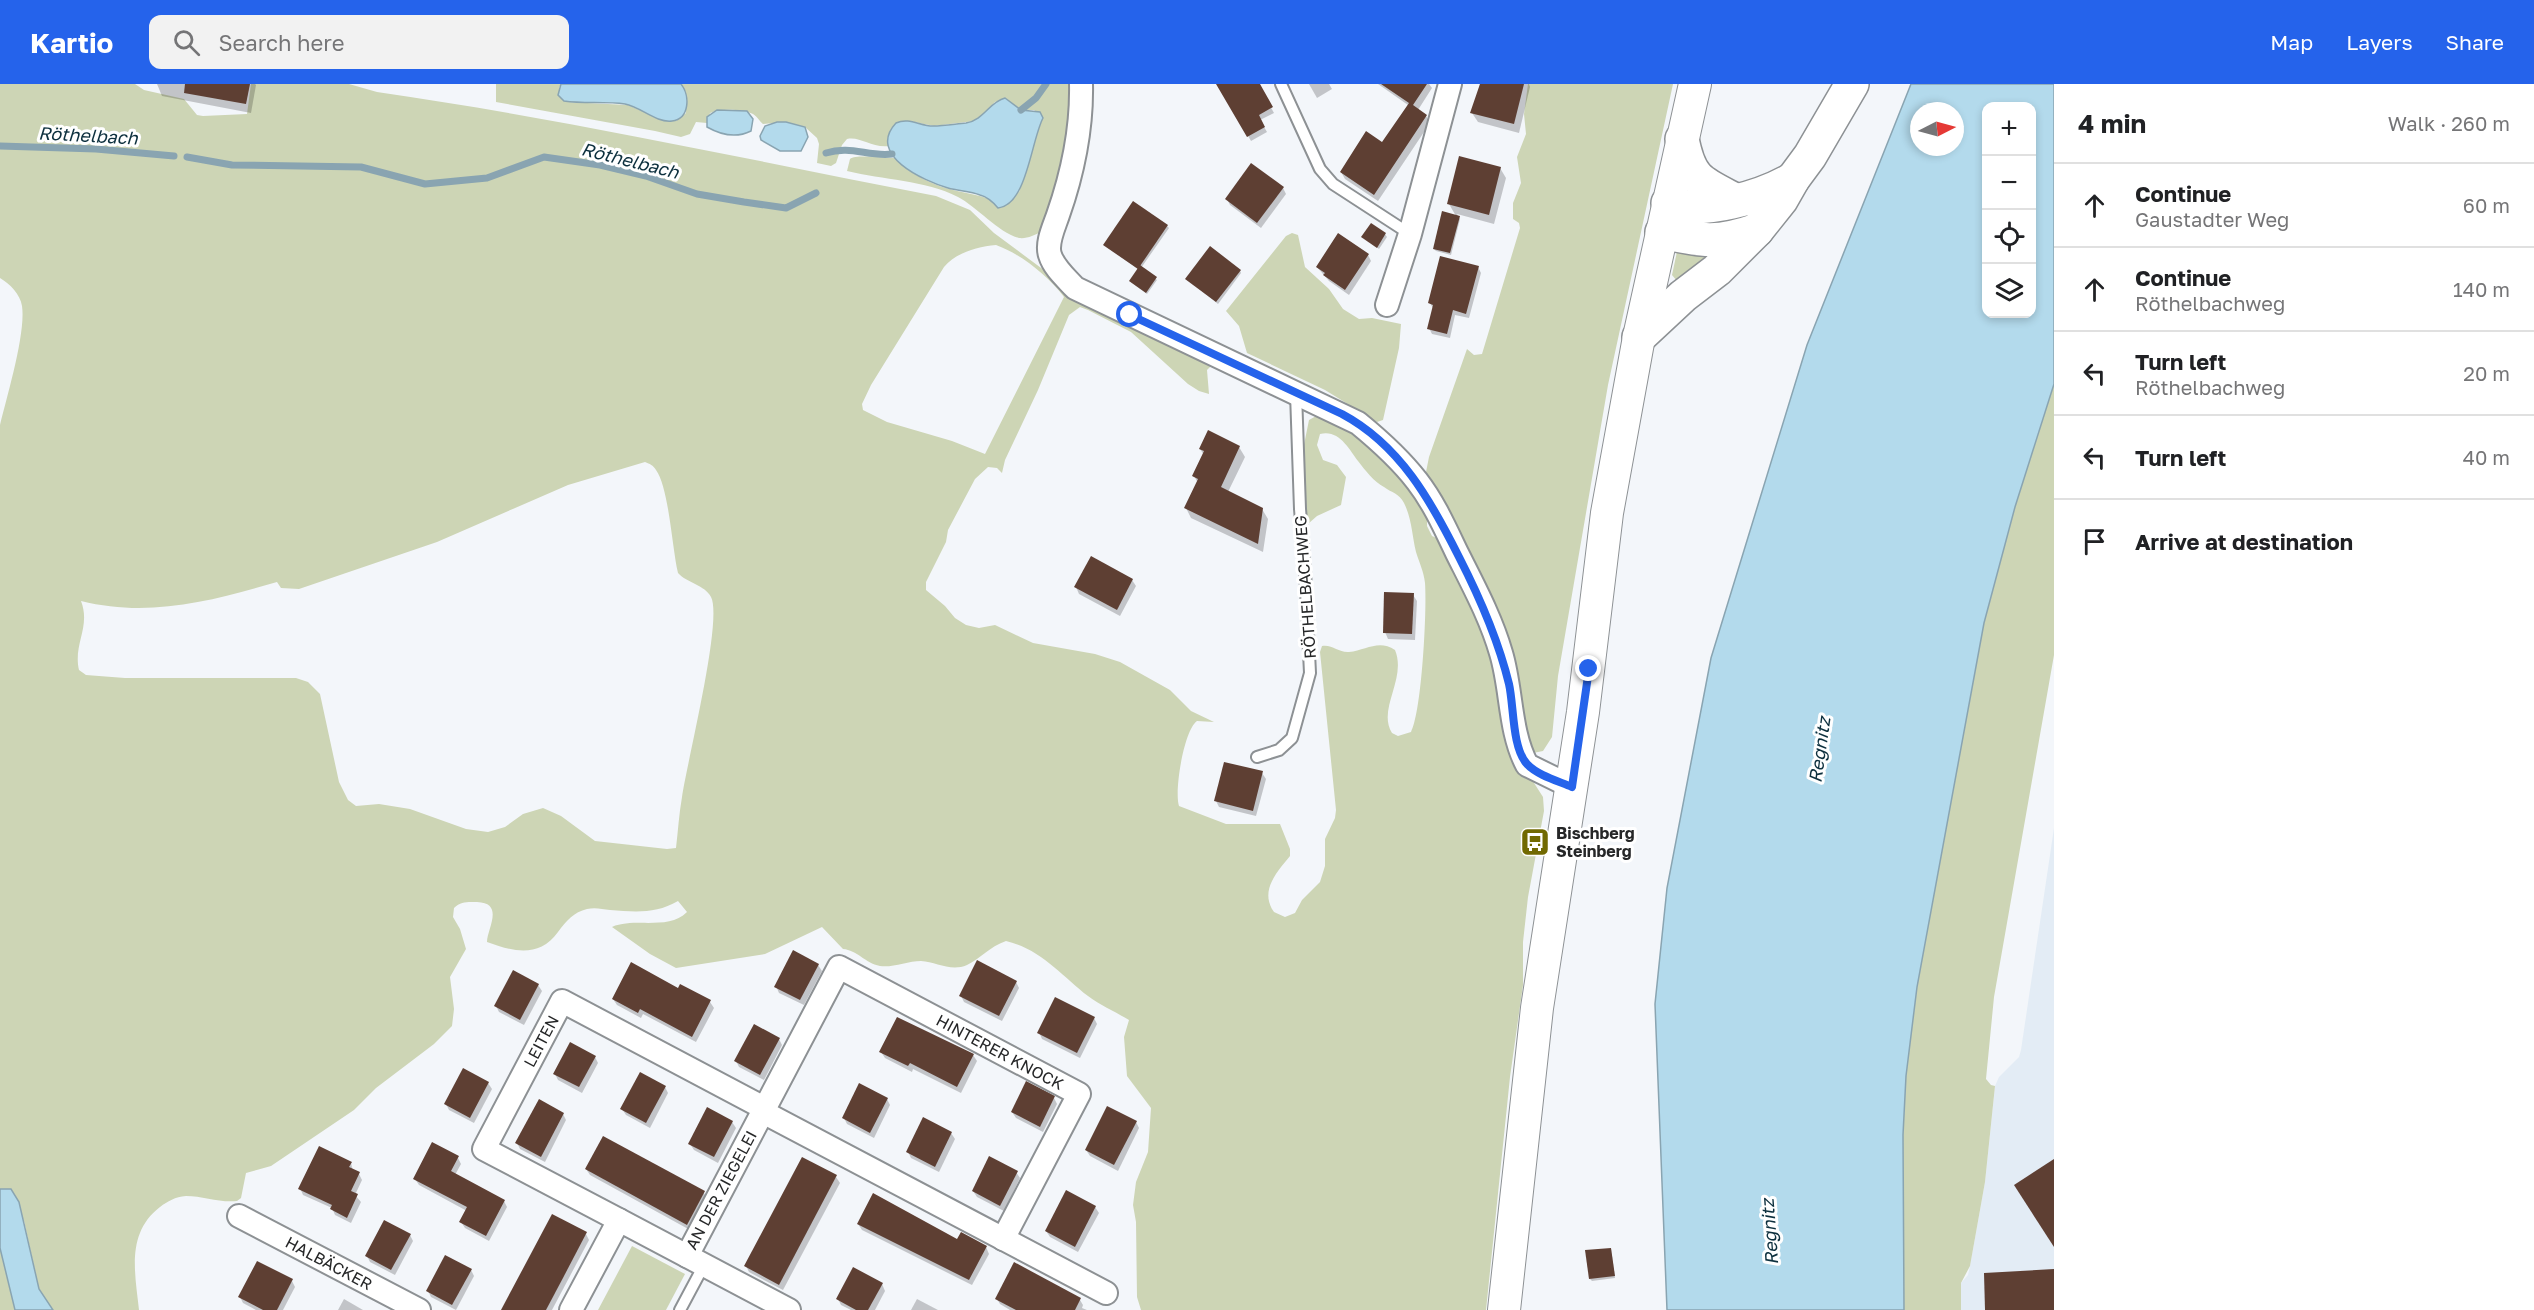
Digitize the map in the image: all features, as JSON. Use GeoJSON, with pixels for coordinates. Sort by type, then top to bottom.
{"type":"FeatureCollection","features":[{"type":"Feature","properties":{"kind":"main road"},"geometry":{"type":"LineString","coordinates":[[1639,337],[1683,296],[1717,270],[1757,230],[1781,200],[1810,156],[1852,84]]}},
{"type":"Feature","properties":{"kind":"main road"},"geometry":{"type":"LineString","coordinates":[[1682,139],[1687,162],[1696,177],[1735,200]]}},
{"type":"Feature","properties":{"kind":"main road"},"geometry":{"type":"LineString","coordinates":[[1757,230],[1732,239],[1712,242],[1665,217],[1677,206],[1703,207],[1759,196],[1793,179]]}},
{"type":"Feature","properties":{"kind":"street"},"geometry":{"type":"LineString","coordinates":[[1081,84],[1077,148],[1050,238],[1049,254],[1057,269],[1075,288],[1358,423],[1388,449],[1418,482],[1435,510],[1481,602],[1501,652],[1521,753],[1527,765],[1572,787]]}},
{"type":"Feature","properties":{"kind":"street"},"geometry":{"type":"LineString","coordinates":[[1387,305],[1410,234],[1449,84]]}},
{"type":"Feature","properties":{"kind":"street"},"geometry":{"type":"LineString","coordinates":[[1504,1310],[1528,1078],[1589,669],[1607,513],[1639,337],[1695,84]]}},
{"type":"Feature","properties":{"kind":"street","name":"AN DER ZIEGELEI"},"geometry":{"type":"LineString","coordinates":[[619,1220],[696,1261],[764,1110],[839,967]]}},
{"type":"Feature","properties":{"kind":"street","name":"HINTERER KNOCK"},"geometry":{"type":"LineString","coordinates":[[839,967],[1079,1094],[1003,1239]]}},
{"type":"Feature","properties":{"kind":"street","name":"LEITEN"},"geometry":{"type":"LineString","coordinates":[[619,1220],[484,1149],[562,1001],[764,1110]]}},
{"type":"Feature","properties":{"kind":"street"},"geometry":{"type":"LineString","coordinates":[[764,1110],[1106,1293]]}},
{"type":"Feature","properties":{"kind":"street","name":"HALBÄCKER"},"geometry":{"type":"LineString","coordinates":[[238,1216],[419,1310]]}},
{"type":"Feature","properties":{"kind":"street"},"geometry":{"type":"LineString","coordinates":[[571,1310],[619,1220]]}},
{"type":"Feature","properties":{"kind":"street"},"geometry":{"type":"LineString","coordinates":[[696,1261],[789,1310]]}},
{"type":"Feature","properties":{"kind":"lane"},"geometry":{"type":"LineString","coordinates":[[1281,84],[1320,169],[1333,184],[1410,234]]}},
{"type":"Feature","properties":{"kind":"lane","name":"RÖTHELBACHWEG"},"geometry":{"type":"LineString","coordinates":[[1257,757],[1279,750],[1292,738],[1310,673],[1302,396]]}},
{"type":"Feature","properties":{"kind":"lane"},"geometry":{"type":"LineString","coordinates":[[680,1310],[696,1261]]}},
{"type":"Feature","properties":{"kind":"shaded area"},"geometry":{"type":"Polygon","coordinates":[[[2054,828],[2054,1310],[1961,1310],[1961,1283],[1968,1275],[1985,1182],[1995,1086],[1999,1077],[2019,1057],[2021,1050],[2054,828]]]}},
{"type":"Feature","properties":{"kind":"green space"},"geometry":{"type":"Polygon","coordinates":[[[0,84],[135,84],[144,90],[184,99],[197,115],[203,116],[247,114],[251,84],[349,84],[377,92],[587,127],[936,196],[970,210],[994,233],[1068,288],[1211,366],[1207,370],[1209,394],[1188,384],[1131,332],[1080,307],[1069,315],[1038,390],[1005,460],[1002,473],[997,468],[988,467],[975,479],[948,530],[946,542],[926,582],[926,590],[955,618],[966,625],[979,628],[995,625],[1033,643],[1095,654],[1120,662],[1170,690],[1191,711],[1214,722],[1197,721],[1188,736],[1179,775],[1179,806],[1226,824],[1280,824],[1290,849],[1290,856],[1272,882],[1268,897],[1274,912],[1285,917],[1295,913],[1302,900],[1320,882],[1325,866],[1325,839],[1335,818],[1320,652],[1322,646],[1345,652],[1378,645],[1395,650],[1398,661],[1397,672],[1388,724],[1392,733],[1398,736],[1411,732],[1415,721],[1421,682],[1424,636],[1423,571],[1404,503],[1398,495],[1373,479],[1343,441],[1333,434],[1320,434],[1317,445],[1323,460],[1337,465],[1346,477],[1341,505],[1317,516],[1300,531],[1296,530],[1296,484],[1309,420],[1318,415],[1359,436],[1385,457],[1427,511],[1427,526],[1432,536],[1466,551],[1455,522],[1425,477],[1429,457],[1467,349],[1474,355],[1482,354],[1520,228],[1519,223],[1513,219],[1513,203],[1521,183],[1517,157],[1526,134],[1524,114],[1528,84],[1673,84],[1608,385],[1558,676],[1552,737],[1543,751],[1533,753],[1527,772],[1543,797],[1544,811],[1528,897],[1523,942],[1523,985],[1510,1077],[1486,1310],[1141,1310],[1137,1297],[1136,1222],[1133,1205],[1136,1182],[1148,1152],[1151,1108],[1127,1076],[1124,1037],[1129,1020],[1093,1000],[1030,950],[1006,941],[961,967],[921,961],[880,966],[843,949],[822,927],[765,954],[676,968],[650,954],[612,927],[679,918],[687,912],[678,901],[662,908],[645,911],[596,908],[582,910],[564,924],[543,946],[526,951],[487,942],[493,918],[490,907],[485,903],[468,902],[457,906],[454,908],[453,917],[460,929],[466,949],[450,977],[454,1009],[452,1026],[434,1044],[376,1088],[354,1110],[271,1166],[246,1173],[241,1198],[237,1201],[186,1196],[178,1197],[160,1207],[149,1217],[137,1241],[135,1268],[139,1310],[53,1310],[39,1289],[24,1221],[5,1189],[0,1189],[0,425],[15,365],[21,332],[22,306],[17,293],[0,278],[0,84]],[[996,245],[968,251],[944,267],[871,385],[862,404],[863,410],[887,422],[952,441],[985,454],[1064,297],[1033,266],[996,245]],[[645,462],[568,485],[437,542],[299,589],[281,588],[277,582],[204,601],[156,607],[106,606],[81,601],[84,619],[78,652],[79,670],[86,675],[125,678],[296,678],[308,682],[320,694],[339,782],[348,800],[356,806],[379,804],[410,809],[466,829],[488,832],[505,827],[523,814],[543,808],[561,816],[595,841],[676,848],[682,797],[708,661],[713,611],[711,597],[708,593],[678,573],[664,490],[655,468],[645,462]]]}},
{"type":"Feature","properties":{"kind":"green space"},"geometry":{"type":"Polygon","coordinates":[[[496,84],[561,84],[559,88],[567,102],[628,105],[662,120],[676,121],[686,113],[687,97],[681,84],[1073,84],[1073,130],[1041,232],[1019,238],[1004,231],[965,201],[945,191],[847,171],[850,159],[853,158],[864,156],[895,158],[915,175],[949,189],[993,201],[1019,192],[1043,118],[1034,110],[1021,110],[1005,98],[995,102],[980,118],[974,121],[934,126],[909,121],[891,128],[889,146],[847,139],[842,145],[836,163],[831,166],[817,163],[819,144],[817,138],[805,127],[786,122],[763,124],[755,115],[748,112],[715,111],[710,113],[707,123],[696,122],[690,134],[681,137],[496,102],[496,84]]]}},
{"type":"Feature","properties":{"kind":"green space"},"geometry":{"type":"Polygon","coordinates":[[[1292,233],[1298,235],[1305,267],[1329,289],[1343,309],[1359,319],[1372,318],[1401,324],[1399,348],[1383,420],[1377,422],[1325,390],[1247,353],[1239,326],[1226,311],[1286,236],[1292,233]]]}},
{"type":"Feature","properties":{"kind":"green space"},"geometry":{"type":"Polygon","coordinates":[[[1678,247],[1714,256],[1677,281],[1672,275],[1678,247]]]}},
{"type":"Feature","properties":{"kind":"green space"},"geometry":{"type":"Polygon","coordinates":[[[2054,384],[2054,655],[1994,997],[1986,1079],[1995,1086],[1985,1182],[1970,1266],[1961,1283],[1961,1310],[1904,1310],[1903,1135],[1906,1076],[1917,987],[1984,623],[2015,507],[2054,384]]]}},
{"type":"Feature","properties":{"kind":"green space"},"geometry":{"type":"Polygon","coordinates":[[[632,1246],[685,1274],[666,1310],[598,1310],[632,1246]]]}},
{"type":"Feature","properties":{"kind":"green space"},"geometry":{"type":"Polygon","coordinates":[[[0,1248],[15,1310],[0,1310],[0,1248]]]}},
{"type":"Feature","properties":{"kind":"water"},"geometry":{"type":"Polygon","coordinates":[[[561,84],[681,84],[686,94],[687,106],[678,119],[660,120],[625,104],[564,101],[558,95],[561,84]]]}},
{"type":"Feature","properties":{"kind":"water","name":"Regnitz"},"geometry":{"type":"Polygon","coordinates":[[[1911,84],[2054,84],[2054,384],[2015,507],[1984,623],[1917,987],[1906,1076],[1903,1135],[1904,1310],[1667,1310],[1655,1004],[1667,888],[1711,658],[1807,345],[1911,84]]]}},
{"type":"Feature","properties":{"kind":"water"},"geometry":{"type":"Polygon","coordinates":[[[1005,98],[1021,110],[1040,112],[1043,118],[1022,184],[1016,196],[1008,204],[998,208],[983,196],[948,188],[913,173],[893,156],[888,146],[889,135],[896,123],[910,121],[933,126],[966,123],[1005,98]]]}},
{"type":"Feature","properties":{"kind":"water"},"geometry":{"type":"Polygon","coordinates":[[[717,110],[747,111],[753,119],[751,131],[729,135],[707,127],[707,117],[717,110]]]}},
{"type":"Feature","properties":{"kind":"water"},"geometry":{"type":"Polygon","coordinates":[[[777,122],[805,127],[808,137],[801,151],[780,151],[761,140],[760,136],[765,126],[777,122]]]}},
{"type":"Feature","properties":{"kind":"water"},"geometry":{"type":"Polygon","coordinates":[[[0,1189],[11,1189],[19,1202],[39,1289],[53,1310],[15,1310],[0,1248],[0,1189]]]}},
{"type":"Feature","properties":{"kind":"building"},"geometry":{"type":"Polygon","coordinates":[[[185,84],[250,84],[246,104],[184,93],[185,84]]]}},
{"type":"Feature","properties":{"kind":"building"},"geometry":{"type":"Polygon","coordinates":[[[1216,84],[1260,84],[1273,107],[1259,115],[1265,127],[1247,137],[1216,84]]]}},
{"type":"Feature","properties":{"kind":"building"},"geometry":{"type":"Polygon","coordinates":[[[1381,84],[1427,84],[1413,105],[1427,115],[1374,195],[1340,172],[1366,131],[1382,142],[1409,103],[1381,84]]]}},
{"type":"Feature","properties":{"kind":"building"},"geometry":{"type":"Polygon","coordinates":[[[1480,84],[1524,84],[1514,124],[1470,113],[1480,84]]]}},
{"type":"Feature","properties":{"kind":"building"},"geometry":{"type":"Polygon","coordinates":[[[1459,156],[1501,167],[1489,215],[1447,204],[1459,156]]]}},
{"type":"Feature","properties":{"kind":"building"},"geometry":{"type":"Polygon","coordinates":[[[1251,163],[1284,187],[1257,223],[1225,199],[1251,163]]]}},
{"type":"Feature","properties":{"kind":"building"},"geometry":{"type":"Polygon","coordinates":[[[1133,201],[1168,225],[1138,269],[1103,245],[1133,201]]]}},
{"type":"Feature","properties":{"kind":"building"},"geometry":{"type":"Polygon","coordinates":[[[1442,211],[1460,216],[1450,253],[1433,249],[1442,211]]]}},
{"type":"Feature","properties":{"kind":"building"},"geometry":{"type":"Polygon","coordinates":[[[1371,223],[1386,233],[1377,248],[1361,237],[1371,223]]]}},
{"type":"Feature","properties":{"kind":"building"},"geometry":{"type":"Polygon","coordinates":[[[1338,233],[1369,254],[1345,290],[1323,275],[1325,273],[1316,267],[1338,233]]]}},
{"type":"Feature","properties":{"kind":"building"},"geometry":{"type":"Polygon","coordinates":[[[1210,246],[1241,270],[1216,302],[1185,279],[1210,246]]]}},
{"type":"Feature","properties":{"kind":"building"},"geometry":{"type":"Polygon","coordinates":[[[1440,256],[1479,266],[1466,314],[1453,310],[1447,334],[1427,329],[1433,305],[1428,303],[1440,256]]]}},
{"type":"Feature","properties":{"kind":"building"},"geometry":{"type":"Polygon","coordinates":[[[1140,265],[1157,277],[1146,293],[1129,281],[1140,265]]]}},
{"type":"Feature","properties":{"kind":"building"},"geometry":{"type":"Polygon","coordinates":[[[1208,430],[1240,446],[1221,487],[1263,508],[1258,544],[1184,508],[1198,479],[1192,476],[1204,451],[1199,449],[1208,430]]]}},
{"type":"Feature","properties":{"kind":"building"},"geometry":{"type":"Polygon","coordinates":[[[1091,556],[1133,579],[1117,610],[1074,587],[1091,556]]]}},
{"type":"Feature","properties":{"kind":"building"},"geometry":{"type":"Polygon","coordinates":[[[1384,592],[1414,593],[1412,634],[1383,633],[1384,592]]]}},
{"type":"Feature","properties":{"kind":"building"},"geometry":{"type":"Polygon","coordinates":[[[1224,762],[1263,771],[1253,811],[1214,801],[1224,762]]]}},
{"type":"Feature","properties":{"kind":"building"},"geometry":{"type":"Polygon","coordinates":[[[793,950],[819,964],[800,1000],[774,987],[793,950]]]}},
{"type":"Feature","properties":{"kind":"building"},"geometry":{"type":"Polygon","coordinates":[[[977,960],[1017,981],[999,1016],[959,996],[977,960]]]}},
{"type":"Feature","properties":{"kind":"building"},"geometry":{"type":"Polygon","coordinates":[[[631,962],[678,988],[680,984],[711,1000],[692,1037],[640,1009],[638,1013],[612,999],[631,962]]]}},
{"type":"Feature","properties":{"kind":"building"},"geometry":{"type":"Polygon","coordinates":[[[513,970],[539,984],[520,1020],[494,1006],[513,970]]]}},
{"type":"Feature","properties":{"kind":"building"},"geometry":{"type":"Polygon","coordinates":[[[1055,997],[1095,1017],[1077,1053],[1037,1033],[1055,997]]]}},
{"type":"Feature","properties":{"kind":"building"},"geometry":{"type":"Polygon","coordinates":[[[897,1017],[974,1054],[957,1087],[910,1063],[908,1066],[879,1052],[897,1017]]]}},
{"type":"Feature","properties":{"kind":"building"},"geometry":{"type":"Polygon","coordinates":[[[754,1024],[780,1038],[760,1075],[734,1061],[754,1024]]]}},
{"type":"Feature","properties":{"kind":"building"},"geometry":{"type":"Polygon","coordinates":[[[570,1042],[596,1056],[579,1087],[553,1074],[570,1042]]]}},
{"type":"Feature","properties":{"kind":"building"},"geometry":{"type":"Polygon","coordinates":[[[463,1068],[489,1082],[470,1118],[444,1104],[463,1068]]]}},
{"type":"Feature","properties":{"kind":"building"},"geometry":{"type":"Polygon","coordinates":[[[640,1072],[666,1086],[646,1123],[620,1109],[640,1072]]]}},
{"type":"Feature","properties":{"kind":"building"},"geometry":{"type":"Polygon","coordinates":[[[1026,1081],[1055,1096],[1040,1127],[1011,1112],[1026,1081]]]}},
{"type":"Feature","properties":{"kind":"building"},"geometry":{"type":"Polygon","coordinates":[[[859,1083],[888,1098],[870,1133],[842,1118],[859,1083]]]}},
{"type":"Feature","properties":{"kind":"building"},"geometry":{"type":"Polygon","coordinates":[[[539,1099],[564,1113],[541,1157],[515,1143],[539,1099]]]}},
{"type":"Feature","properties":{"kind":"building"},"geometry":{"type":"Polygon","coordinates":[[[1107,1106],[1137,1121],[1114,1165],[1085,1150],[1107,1106]]]}},
{"type":"Feature","properties":{"kind":"building"},"geometry":{"type":"Polygon","coordinates":[[[707,1107],[733,1121],[714,1157],[688,1144],[707,1107]]]}},
{"type":"Feature","properties":{"kind":"building"},"geometry":{"type":"Polygon","coordinates":[[[923,1117],[952,1132],[935,1167],[906,1152],[923,1117]]]}},
{"type":"Feature","properties":{"kind":"building"},"geometry":{"type":"Polygon","coordinates":[[[603,1136],[705,1191],[687,1225],[585,1169],[603,1136]]]}},
{"type":"Feature","properties":{"kind":"building"},"geometry":{"type":"Polygon","coordinates":[[[432,1142],[459,1156],[451,1171],[505,1200],[486,1236],[459,1222],[467,1207],[413,1179],[432,1142]]]}},
{"type":"Feature","properties":{"kind":"building"},"geometry":{"type":"Polygon","coordinates":[[[319,1146],[352,1162],[349,1167],[360,1172],[351,1191],[358,1194],[347,1218],[330,1209],[332,1205],[298,1189],[319,1146]]]}},
{"type":"Feature","properties":{"kind":"building"},"geometry":{"type":"Polygon","coordinates":[[[989,1156],[1018,1171],[1000,1206],[972,1191],[989,1156]]]}},
{"type":"Feature","properties":{"kind":"building"},"geometry":{"type":"Polygon","coordinates":[[[802,1157],[837,1175],[779,1285],[744,1266],[802,1157]]]}},
{"type":"Feature","properties":{"kind":"building"},"geometry":{"type":"Polygon","coordinates":[[[2054,1159],[2054,1247],[2014,1185],[2054,1159]]]}},
{"type":"Feature","properties":{"kind":"building"},"geometry":{"type":"Polygon","coordinates":[[[1066,1190],[1096,1206],[1075,1247],[1045,1231],[1066,1190]]]}},
{"type":"Feature","properties":{"kind":"building"},"geometry":{"type":"Polygon","coordinates":[[[873,1193],[957,1239],[961,1232],[987,1246],[969,1280],[857,1224],[873,1193]]]}},
{"type":"Feature","properties":{"kind":"building"},"geometry":{"type":"Polygon","coordinates":[[[552,1214],[587,1232],[546,1310],[501,1310],[552,1214]]]}},
{"type":"Feature","properties":{"kind":"building"},"geometry":{"type":"Polygon","coordinates":[[[384,1220],[411,1234],[391,1270],[365,1256],[384,1220]]]}},
{"type":"Feature","properties":{"kind":"building"},"geometry":{"type":"Polygon","coordinates":[[[1611,1248],[1615,1276],[1589,1279],[1585,1250],[1611,1248]]]}},
{"type":"Feature","properties":{"kind":"building"},"geometry":{"type":"Polygon","coordinates":[[[445,1255],[472,1269],[452,1305],[426,1291],[445,1255]]]}},
{"type":"Feature","properties":{"kind":"building"},"geometry":{"type":"Polygon","coordinates":[[[257,1261],[293,1279],[277,1310],[263,1310],[238,1297],[257,1261]]]}},
{"type":"Feature","properties":{"kind":"building"},"geometry":{"type":"Polygon","coordinates":[[[1014,1262],[1081,1298],[1075,1310],[1016,1310],[995,1299],[1014,1262]]]}},
{"type":"Feature","properties":{"kind":"building"},"geometry":{"type":"Polygon","coordinates":[[[853,1267],[883,1283],[868,1310],[856,1310],[836,1299],[853,1267]]]}},
{"type":"Feature","properties":{"kind":"building"},"geometry":{"type":"Polygon","coordinates":[[[2054,1269],[2054,1310],[1985,1310],[1984,1273],[2054,1269]]]}},
{"type":"Feature","properties":{"kind":"waterway"},"geometry":{"type":"LineString","coordinates":[[1021,110],[1036,98],[1046,84]]}},
{"type":"Feature","properties":{"kind":"waterway","name":"Röthelbach"},"geometry":{"type":"LineString","coordinates":[[0,146],[96,149],[174,156]]}},
{"type":"Feature","properties":{"kind":"waterway","name":"Röthelbach"},"geometry":{"type":"LineString","coordinates":[[826,153],[843,150],[892,154]]}},
{"type":"Feature","properties":{"kind":"waterway","name":"Röthelbach"},"geometry":{"type":"LineString","coordinates":[[187,157],[232,165],[361,167],[425,184],[487,178],[544,157],[600,165],[646,176],[697,194],[786,208],[816,193]]}},
{"type":"Feature","properties":{"kind":"place","name":"Bischberg Steinberg"},"geometry":{"type":"Point","coordinates":[1535,842]}},
{"type":"Feature","properties":{"kind":"route"},"geometry":{"type":"LineString","coordinates":[[1130,315],[1342,414],[1358,423],[1396,457],[1418,482],[1435,510],[1481,602],[1501,652],[1510,689],[1516,734],[1527,765],[1572,787],[1589,669]]}}]}
